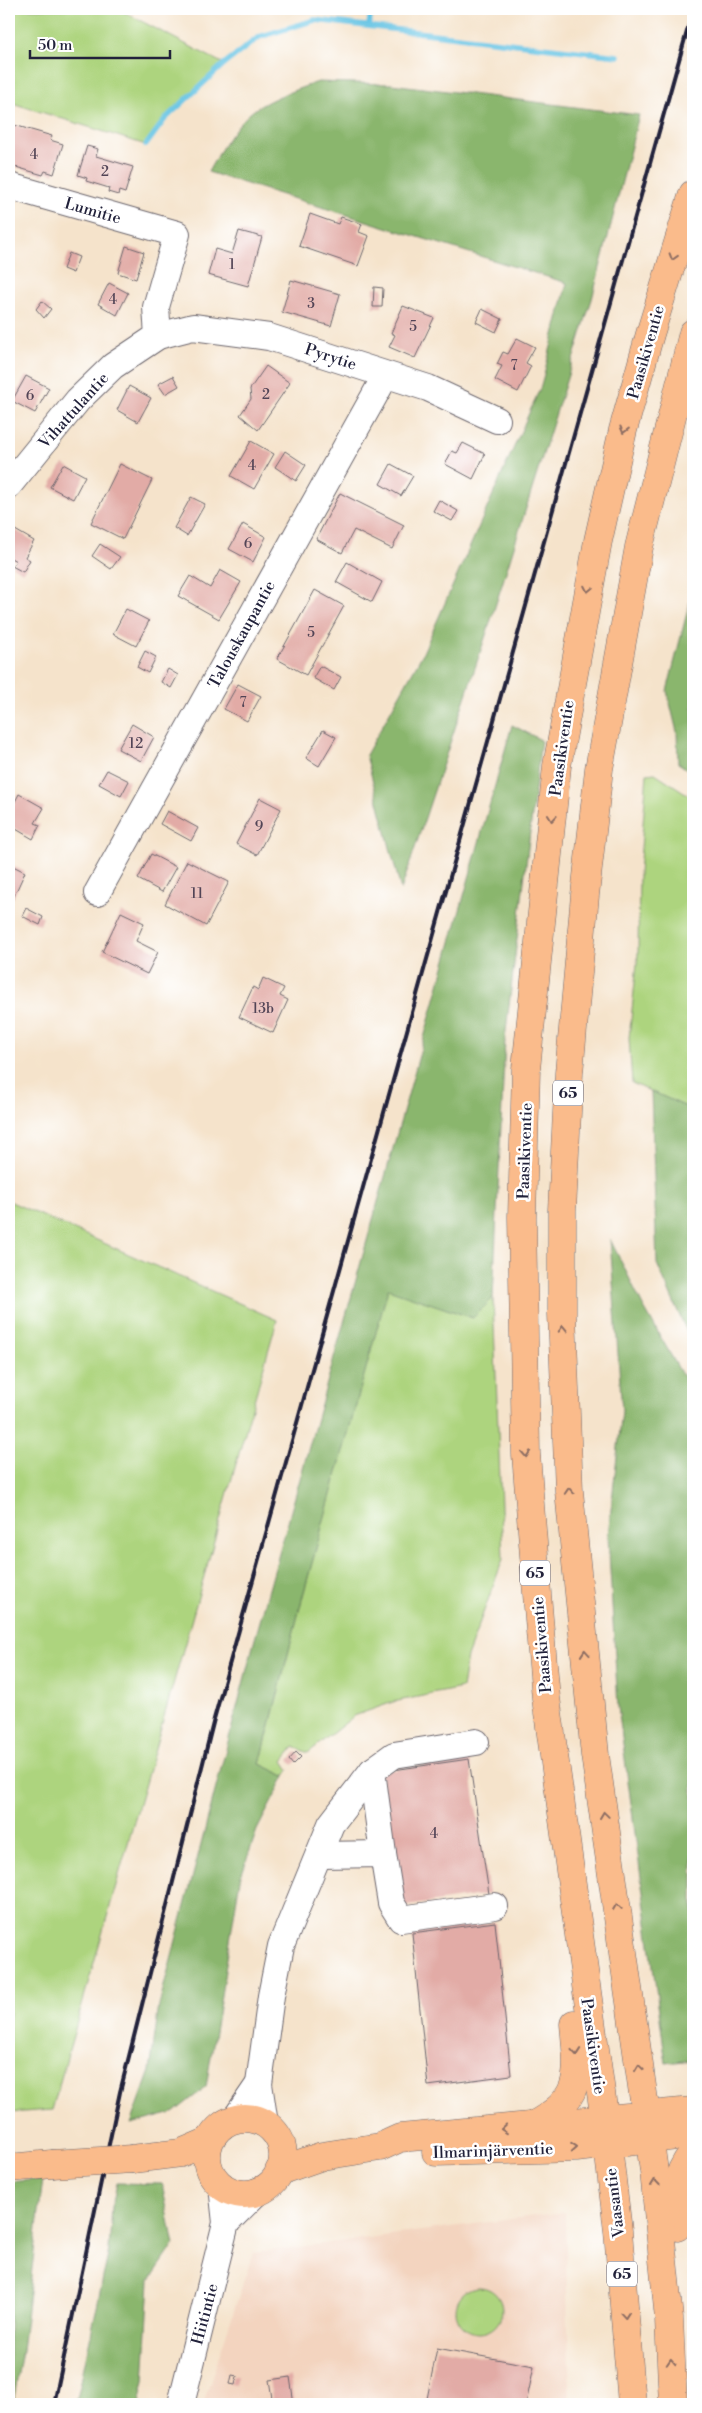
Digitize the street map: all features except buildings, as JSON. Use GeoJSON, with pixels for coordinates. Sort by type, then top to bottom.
{"type":"FeatureCollection","features":[{"type":"Feature","properties":{"kind":"main road","name":"Paasikiventie"},"geometry":{"type":"LineString","coordinates":[[606,2133],[546,1698],[526,1454],[522,1217],[526,1069],[557,766],[579,639],[598,542],[624,430],[650,334],[693,194]]}},
{"type":"Feature","properties":{"kind":"main road","name":"65"},"geometry":{"type":"LineString","coordinates":[[673,2404],[669,2319],[648,2128],[595,1755],[570,1500],[562,1314],[562,1210],[569,1072],[585,895],[599,769],[640,547],[693,333]]}},
{"type":"Feature","properties":{"kind":"main road"},"geometry":{"type":"LineString","coordinates":[[532,2126],[550,2117],[569,2099],[575,2082],[577,2060],[564,1924],[574,1900]]}},
{"type":"Feature","properties":{"kind":"main road"},"geometry":{"type":"LineString","coordinates":[[606,2133],[648,2128],[693,2111]]}},
{"type":"Feature","properties":{"kind":"main road"},"geometry":{"type":"LineString","coordinates":[[181,2152],[233,2192],[246,2194],[258,2191],[270,2183],[279,2171],[282,2151],[273,2133],[250,2118],[235,2119],[224,2124],[216,2132],[207,2151],[216,2178]]}},
{"type":"Feature","properties":{"kind":"main road","name":"Ilmarinjärventie"},"geometry":{"type":"LineString","coordinates":[[279,2171],[322,2156],[380,2147],[400,2138],[532,2126],[606,2133]]}},
{"type":"Feature","properties":{"kind":"main road"},"geometry":{"type":"LineString","coordinates":[[648,2128],[693,2134]]}},
{"type":"Feature","properties":{"kind":"main road","name":"Ilmarinjärventie"},"geometry":{"type":"LineString","coordinates":[[273,2133],[322,2156]]}},
{"type":"Feature","properties":{"kind":"main road","name":"Ilmarinjärventie"},"geometry":{"type":"LineString","coordinates":[[380,2147],[402,2154],[576,2148],[606,2133]]}},
{"type":"Feature","properties":{"kind":"main road","name":"Vaasantie"},"geometry":{"type":"LineString","coordinates":[[606,2133],[618,2231],[632,2404]]}},
{"type":"Feature","properties":{"kind":"main road"},"geometry":{"type":"LineString","coordinates":[[9,2168],[132,2159],[181,2152],[210,2142]]}},
{"type":"Feature","properties":{"kind":"main road","name":"65"},"geometry":{"type":"LineString","coordinates":[[669,2319],[681,2272],[674,2199],[675,2189],[682,2170],[693,2153]]}},
{"type":"Feature","properties":{"kind":"street","name":"Lumitie"},"geometry":{"type":"LineString","coordinates":[[9,186],[177,234],[156,307],[158,336]]}},
{"type":"Feature","properties":{"kind":"street","name":"Pyrytie"},"geometry":{"type":"LineString","coordinates":[[158,336],[194,327],[270,337],[428,388],[496,420]]}},
{"type":"Feature","properties":{"kind":"street","name":"Vihattulantie"},"geometry":{"type":"LineString","coordinates":[[9,485],[78,400],[113,366],[158,336]]}},
{"type":"Feature","properties":{"kind":"street","name":"Talouskaupantie"},"geometry":{"type":"LineString","coordinates":[[97,893],[386,375]]}},
{"type":"Feature","properties":{"kind":"street"},"geometry":{"type":"LineString","coordinates":[[273,2133],[260,2084],[271,1996],[281,1946],[320,1855],[331,1824],[372,1771],[394,1755],[476,1742]]}},
{"type":"Feature","properties":{"kind":"street"},"geometry":{"type":"LineString","coordinates":[[372,1771],[391,1903],[401,1919],[495,1906]]}},
{"type":"Feature","properties":{"kind":"street"},"geometry":{"type":"LineString","coordinates":[[320,1855],[383,1854]]}},
{"type":"Feature","properties":{"kind":"street"},"geometry":{"type":"LineString","coordinates":[[235,2119],[260,2084]]}},
{"type":"Feature","properties":{"kind":"street","name":"Hiitintie"},"geometry":{"type":"LineString","coordinates":[[181,2404],[226,2223],[216,2178]]}},
{"type":"Feature","properties":{"kind":"street"},"geometry":{"type":"LineString","coordinates":[[226,2223],[258,2191]]}},
{"type":"Feature","properties":{"kind":"shaded area"},"geometry":{"type":"Polygon","coordinates":[[[565,2212],[570,2404],[203,2404],[253,2253],[565,2212]]]}},
{"type":"Feature","properties":{"kind":"green space"},"geometry":{"type":"Polygon","coordinates":[[[9,9],[118,9],[224,64],[165,119],[146,145],[9,102],[9,9]]]}},
{"type":"Feature","properties":{"kind":"green space"},"geometry":{"type":"Polygon","coordinates":[[[318,82],[391,84],[639,115],[592,299],[488,629],[401,890],[366,755],[422,655],[541,386],[567,283],[208,172],[234,130],[254,110],[277,97],[318,82]]]}},
{"type":"Feature","properties":{"kind":"green space"},"geometry":{"type":"Polygon","coordinates":[[[693,589],[693,773],[678,763],[677,732],[667,691],[693,589]]]}},
{"type":"Feature","properties":{"kind":"green space"},"geometry":{"type":"Polygon","coordinates":[[[512,725],[541,740],[505,1039],[493,1298],[473,1318],[388,1289],[302,1599],[260,1764],[285,1776],[257,1830],[240,1879],[206,2087],[173,2113],[131,2124],[150,2071],[159,2005],[253,1646],[512,725]]]}},
{"type":"Feature","properties":{"kind":"green space"},"geometry":{"type":"Polygon","coordinates":[[[655,773],[693,798],[693,1110],[632,1083],[629,1038],[638,954],[639,873],[647,774],[655,773]]]}},
{"type":"Feature","properties":{"kind":"green space"},"geometry":{"type":"Polygon","coordinates":[[[651,1091],[693,1110],[693,1346],[657,1264],[651,1091]]]}},
{"type":"Feature","properties":{"kind":"green space"},"geometry":{"type":"Polygon","coordinates":[[[9,1201],[277,1320],[52,2110],[9,2113],[9,1201]]]}},
{"type":"Feature","properties":{"kind":"green space"},"geometry":{"type":"Polygon","coordinates":[[[610,1239],[643,1306],[693,1394],[693,2060],[666,2063],[618,1707],[608,1536],[622,1411],[610,1239]]]}},
{"type":"Feature","properties":{"kind":"green space"},"geometry":{"type":"Polygon","coordinates":[[[388,1288],[473,1318],[493,1298],[503,1559],[467,1657],[462,1688],[393,1702],[354,1716],[308,1753],[294,1747],[283,1761],[289,1770],[285,1776],[260,1764],[302,1599],[388,1288]]]}},
{"type":"Feature","properties":{"kind":"green space"},"geometry":{"type":"Polygon","coordinates":[[[43,2179],[22,2350],[13,2404],[9,2404],[9,2182],[43,2179]]]}},
{"type":"Feature","properties":{"kind":"green space"},"geometry":{"type":"Polygon","coordinates":[[[117,2183],[162,2184],[174,2245],[150,2280],[144,2382],[139,2404],[76,2404],[109,2250],[112,2207],[117,2183]]]}},
{"type":"Feature","properties":{"kind":"green space"},"geometry":{"type":"Polygon","coordinates":[[[479,2287],[492,2291],[498,2297],[502,2310],[498,2323],[492,2329],[479,2333],[466,2329],[460,2323],[456,2310],[460,2297],[466,2291],[479,2287]]]}},
{"type":"Feature","properties":{"kind":"waterway"},"geometry":{"type":"LineString","coordinates":[[369,26],[371,9]]}},
{"type":"Feature","properties":{"kind":"waterway"},"geometry":{"type":"LineString","coordinates":[[146,145],[165,119],[224,64],[259,37],[315,20],[618,56]]}},
{"type":"Feature","properties":{"kind":"railway"},"geometry":{"type":"LineString","coordinates":[[54,2404],[120,2092],[214,1719],[693,10]]}}]}
